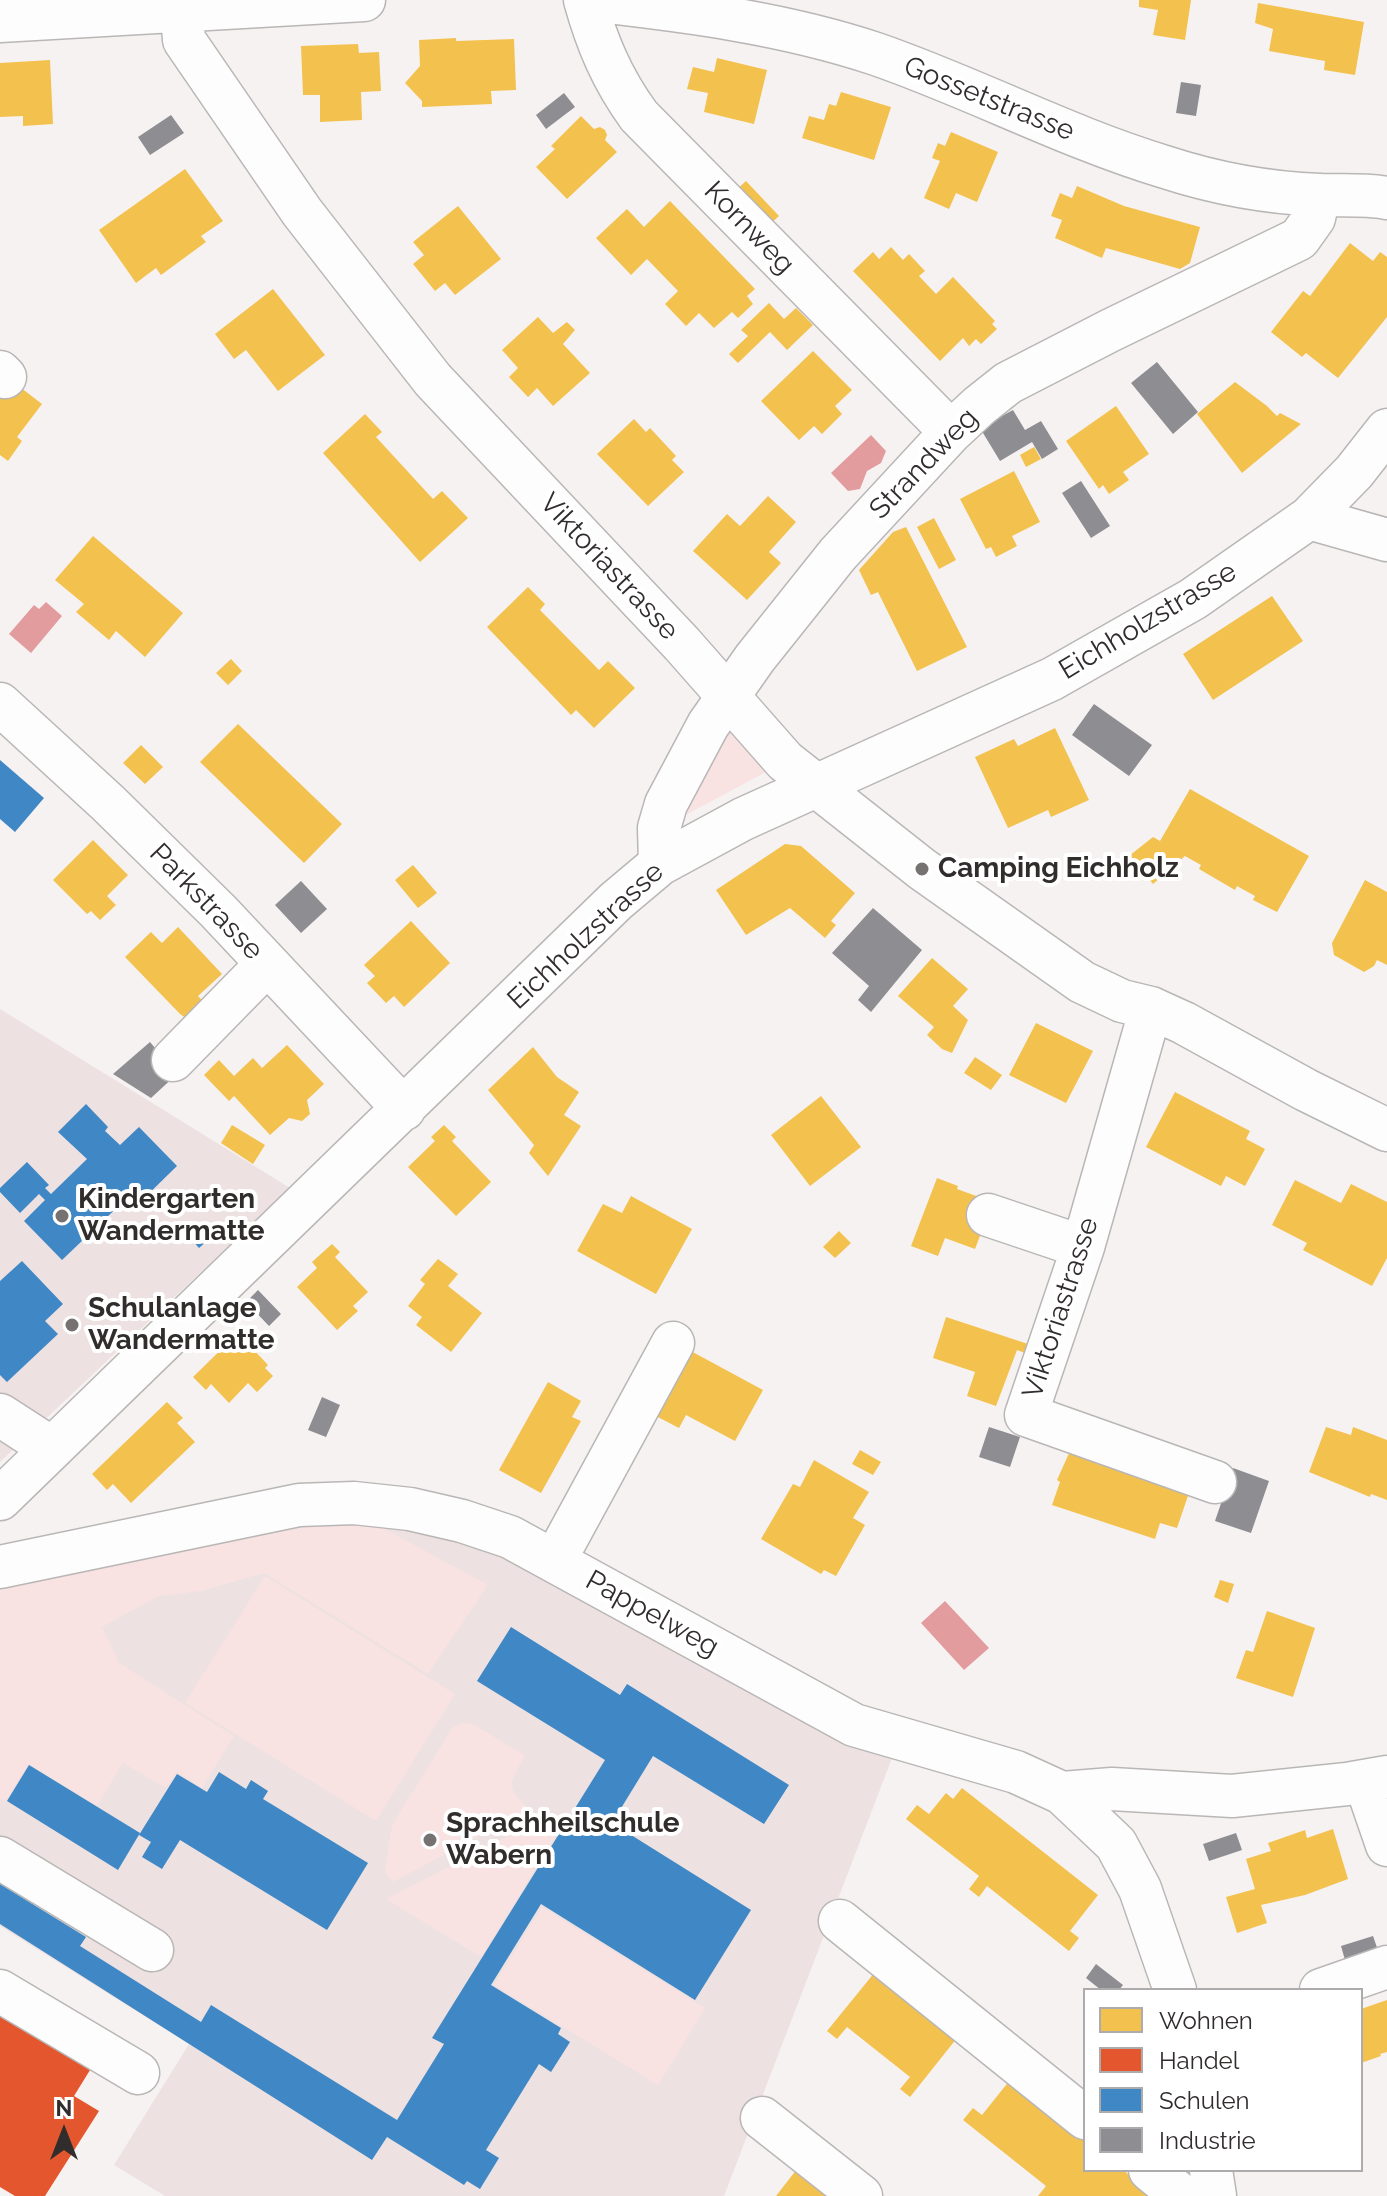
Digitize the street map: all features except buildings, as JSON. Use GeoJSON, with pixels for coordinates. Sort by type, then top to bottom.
{"type":"FeatureCollection","features":[{"type":"Feature","properties":{"kind":"street"},"geometry":{"type":"LineString","coordinates":[[0,21],[364,0]]}},
{"type":"Feature","properties":{"kind":"street","name":"Gossetstrasse"},"geometry":{"type":"LineString","coordinates":[[588,0],[716,15],[797,32],[888,59],[967,88],[1166,168],[1248,187],[1387,198]]}},
{"type":"Feature","properties":{"kind":"street","name":"Kornweg"},"geometry":{"type":"LineString","coordinates":[[588,0],[594,32],[608,68],[639,116],[951,432]]}},
{"type":"Feature","properties":{"kind":"street","name":"Viktoriastrasse"},"geometry":{"type":"LineString","coordinates":[[182,11],[184,40],[302,212],[433,380],[729,696],[785,761],[922,869],[1082,982],[1122,1001],[1151,1008],[1387,1130]]}},
{"type":"Feature","properties":{"kind":"street","name":"Strandweg"},"geometry":{"type":"LineString","coordinates":[[660,864],[659,828],[666,804],[708,725],[755,658],[838,554],[951,432],[1008,383],[1299,239],[1314,218],[1319,195]]}},
{"type":"Feature","properties":{"kind":"street","name":"Eichholzstrasse"},"geometry":{"type":"LineString","coordinates":[[0,1499],[616,901],[660,864],[743,819],[1052,679],[1193,599],[1309,518],[1354,472],[1387,430]]}},
{"type":"Feature","properties":{"kind":"street"},"geometry":{"type":"LineString","coordinates":[[1309,518],[1387,540]]}},
{"type":"Feature","properties":{"kind":"street","name":"Parkstrasse"},"geometry":{"type":"LineString","coordinates":[[0,704],[108,803],[218,911],[404,1109]]}},
{"type":"Feature","properties":{"kind":"street"},"geometry":{"type":"LineString","coordinates":[[173,1060],[267,964]]}},
{"type":"Feature","properties":{"kind":"street","name":"Viktoriastrasse"},"geometry":{"type":"LineString","coordinates":[[1151,1008],[1083,1247],[1026,1415],[1215,1482]]}},
{"type":"Feature","properties":{"kind":"street"},"geometry":{"type":"LineString","coordinates":[[988,1215],[1083,1247]]}},
{"type":"Feature","properties":{"kind":"street"},"geometry":{"type":"LineString","coordinates":[[555,1560],[673,1343]]}},
{"type":"Feature","properties":{"kind":"street"},"geometry":{"type":"LineString","coordinates":[[0,1415],[51,1448]]}},
{"type":"Feature","properties":{"kind":"street","name":"Pappelweg"},"geometry":{"type":"LineString","coordinates":[[0,1567],[299,1505],[354,1503],[410,1509],[462,1521],[510,1537],[854,1725],[1016,1772],[1062,1793],[1116,1844],[1140,1889],[1174,1988]]}},
{"type":"Feature","properties":{"kind":"street"},"geometry":{"type":"LineString","coordinates":[[1062,1793],[1112,1789],[1232,1796],[1376,1779],[1387,1845]]}},
{"type":"Feature","properties":{"kind":"street"},"geometry":{"type":"LineString","coordinates":[[0,1858],[152,1950]]}},
{"type":"Feature","properties":{"kind":"street"},"geometry":{"type":"LineString","coordinates":[[840,1921],[1083,2116]]}},
{"type":"Feature","properties":{"kind":"street"},"geometry":{"type":"LineString","coordinates":[[1327,1988],[1387,1967]]}},
{"type":"Feature","properties":{"kind":"street"},"geometry":{"type":"LineString","coordinates":[[0,1991],[138,2073]]}},
{"type":"Feature","properties":{"kind":"street"},"geometry":{"type":"LineString","coordinates":[[762,2118],[861,2196]]}},
{"type":"Feature","properties":{"kind":"street"},"geometry":{"type":"LineString","coordinates":[[1152,2172],[1182,2196]]}},
{"type":"Feature","properties":{"kind":"street"},"geometry":{"type":"LineString","coordinates":[[1211,2172],[1215,2196]]}},
{"type":"Feature","properties":{"kind":"shaded area"},"geometry":{"type":"Polygon","coordinates":[[[871,435],[886,451],[881,463],[867,471],[860,489],[848,491],[831,473],[871,435]]]}},
{"type":"Feature","properties":{"kind":"shaded area"},"geometry":{"type":"Polygon","coordinates":[[[46,602],[62,616],[31,653],[9,634],[34,605],[39,609],[46,602]]]}},
{"type":"Feature","properties":{"kind":"shaded area"},"geometry":{"type":"Polygon","coordinates":[[[726,726],[768,771],[667,825],[726,726]]]}},
{"type":"Feature","properties":{"kind":"shaded area","name":"Schulanlage Wandermatte"},"geometry":{"type":"Polygon","coordinates":[[[0,1009],[290,1188],[0,1462],[0,1009]]]}},
{"type":"Feature","properties":{"kind":"shaded area","name":"Sprachheilschule Wabern"},"geometry":{"type":"Polygon","coordinates":[[[301,1521],[408,1527],[502,1553],[894,1753],[724,2196],[165,2196],[114,2165],[189,2044],[0,1926],[0,1583],[301,1521]]]}},
{"type":"Feature","properties":{"kind":"shaded area"},"geometry":{"type":"Polygon","coordinates":[[[301,1521],[372,1522],[488,1585],[428,1674],[264,1573],[201,1591],[159,1596],[102,1627],[119,1663],[234,1736],[202,1788],[177,1772],[166,1788],[123,1763],[97,1806],[29,1764],[5,1802],[0,1799],[0,1583],[301,1521]]]}},
{"type":"Feature","properties":{"kind":"shaded area"},"geometry":{"type":"Polygon","coordinates":[[[265,1576],[455,1694],[376,1821],[185,1703],[265,1576]]]}},
{"type":"Feature","properties":{"kind":"shaded area"},"geometry":{"type":"Polygon","coordinates":[[[945,1601],[989,1648],[964,1670],[921,1623],[945,1601]]]}},
{"type":"Feature","properties":{"kind":"shaded area"},"geometry":{"type":"Polygon","coordinates":[[[473,1724],[525,1756],[512,1784],[516,1796],[530,1809],[393,1882],[385,1872],[392,1825],[453,1727],[473,1724]]]}},
{"type":"Feature","properties":{"kind":"shaded area"},"geometry":{"type":"Polygon","coordinates":[[[545,1817],[564,1823],[481,1957],[386,1899],[545,1817]]]}},
{"type":"Feature","properties":{"kind":"shaded area"},"geometry":{"type":"Polygon","coordinates":[[[542,1907],[705,2008],[658,2085],[494,1985],[542,1907]]]}},
{"type":"Feature","properties":{"kind":"place","name":"Camping Eichholz"},"geometry":{"type":"Point","coordinates":[922,869]}},
{"type":"Feature","properties":{"kind":"place","name":"Kindergarten Wandermatte"},"geometry":{"type":"Point","coordinates":[62,1216]}},
{"type":"Feature","properties":{"kind":"place","name":"Schulanlage Wandermatte"},"geometry":{"type":"Point","coordinates":[72,1325]}},
{"type":"Feature","properties":{"kind":"place","name":"Sprachheilschule Wabern"},"geometry":{"type":"Point","coordinates":[430,1840]}}]}
